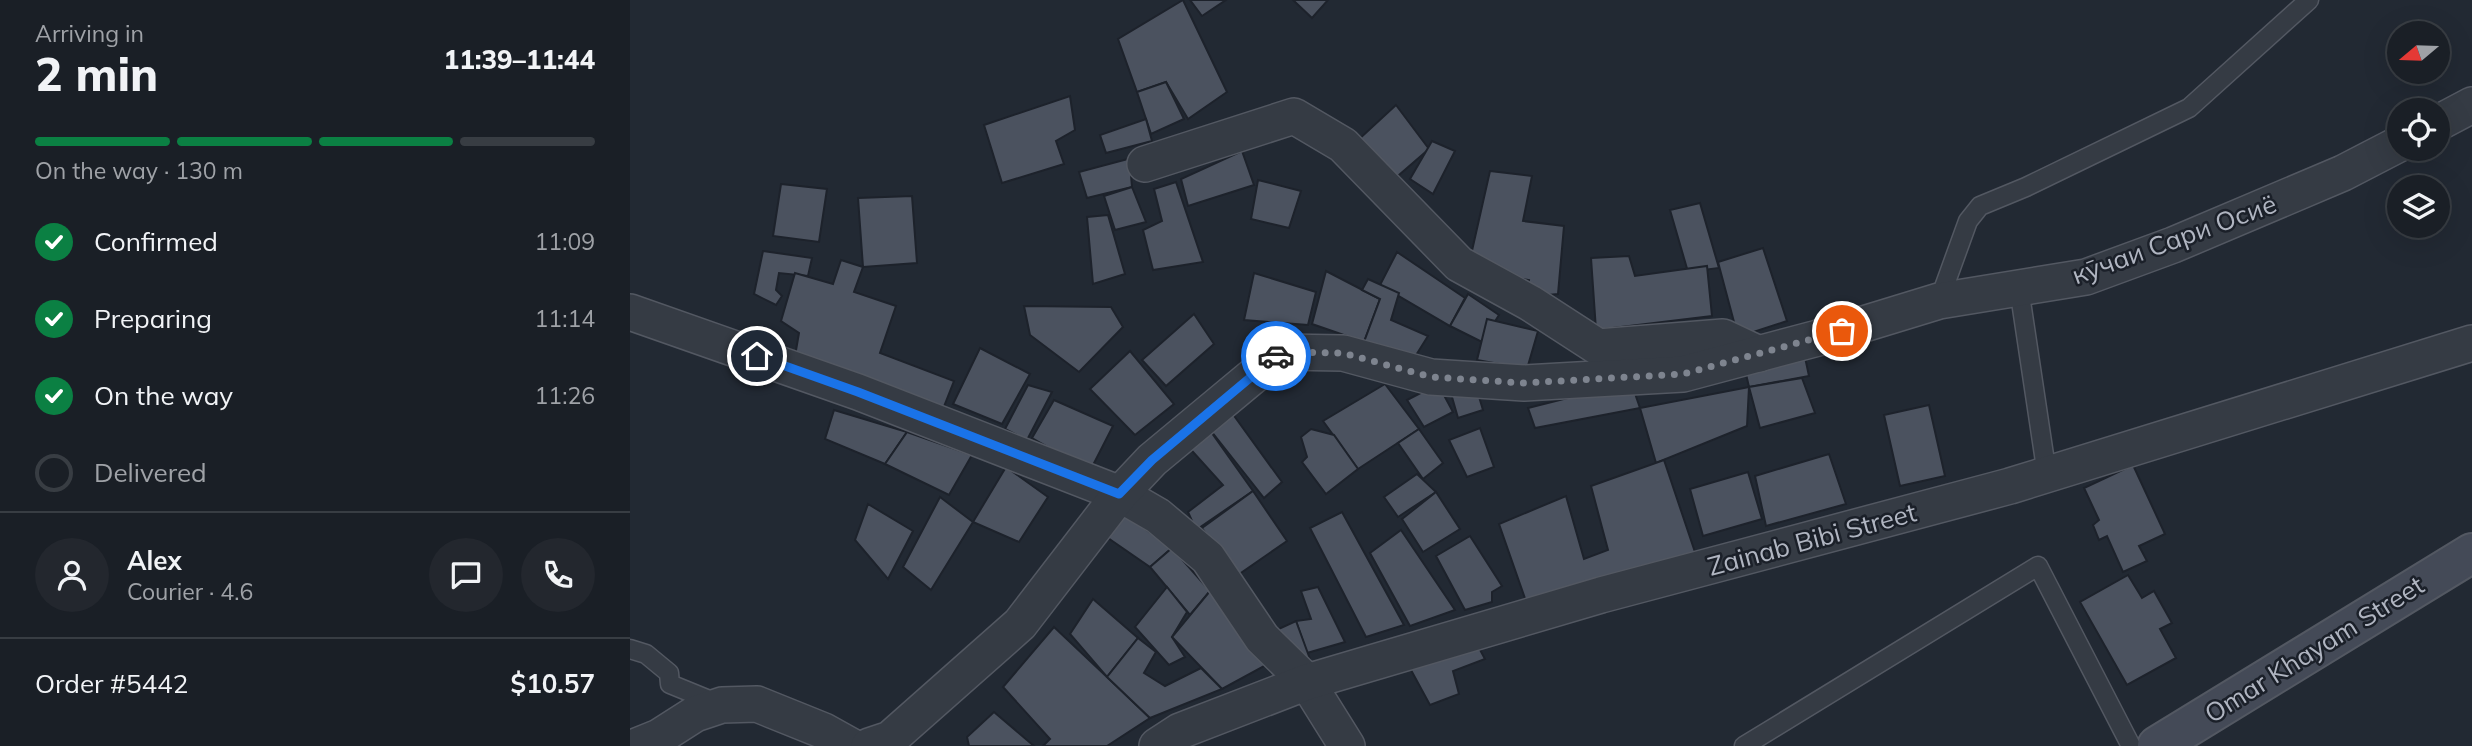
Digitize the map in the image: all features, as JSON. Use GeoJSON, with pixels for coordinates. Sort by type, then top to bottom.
{"type":"FeatureCollection","features":[{"type":"Feature","properties":{"kind":"main road","name":"Omar Khayam Street"},"geometry":{"type":"LineString","coordinates":[[2157,746],[2472,552]]}},
{"type":"Feature","properties":{"kind":"street"},"geometry":{"type":"LineString","coordinates":[[2450,117],[2472,105]]}},
{"type":"Feature","properties":{"kind":"street"},"geometry":{"type":"LineString","coordinates":[[1144,164],[1294,116],[1343,145],[1459,264],[1530,303],[1598,347],[1723,337],[1759,354]]}},
{"type":"Feature","properties":{"kind":"street","name":"кӯчаи Сари Осиё"},"geometry":{"type":"LineString","coordinates":[[869,746],[890,739],[1020,624],[1119,494],[1152,460],[1282,352],[1343,353],[1431,377],[1524,383],[1683,374],[1939,301],[2086,277],[2173,245],[2343,173],[2387,150]]}},
{"type":"Feature","properties":{"kind":"street"},"geometry":{"type":"LineString","coordinates":[[630,312],[858,392],[1119,494],[1158,516],[1208,558],[1262,638],[1307,682],[1347,746]]}},
{"type":"Feature","properties":{"kind":"street","name":"Zainab Bibi Street"},"geometry":{"type":"LineString","coordinates":[[1157,746],[1180,731],[1307,682],[1601,595],[2047,475],[2472,343]]}},
{"type":"Feature","properties":{"kind":"street"},"geometry":{"type":"LineString","coordinates":[[637,746],[659,737],[695,714],[722,705],[757,704],[824,731],[851,746]]}},
{"type":"Feature","properties":{"kind":"lane"},"geometry":{"type":"LineString","coordinates":[[1939,301],[1968,221],[1980,206],[2026,187],[2189,108],[2309,0]]}},
{"type":"Feature","properties":{"kind":"lane"},"geometry":{"type":"LineString","coordinates":[[2019,288],[2047,475]]}},
{"type":"Feature","properties":{"kind":"lane"},"geometry":{"type":"LineString","coordinates":[[1745,746],[2038,566],[2132,746]]}},
{"type":"Feature","properties":{"kind":"lane"},"geometry":{"type":"LineString","coordinates":[[630,649],[646,654],[669,673],[670,684],[722,705]]}},
{"type":"Feature","properties":{"kind":"building"},"geometry":{"type":"Polygon","coordinates":[[[1183,0],[1227,92],[1188,119],[1166,82],[1137,92],[1118,39],[1183,0]]]}},
{"type":"Feature","properties":{"kind":"building"},"geometry":{"type":"Polygon","coordinates":[[[1190,0],[1226,0],[1202,16],[1190,0]]]}},
{"type":"Feature","properties":{"kind":"building"},"geometry":{"type":"Polygon","coordinates":[[[1293,0],[1328,0],[1312,18],[1293,0]]]}},
{"type":"Feature","properties":{"kind":"building"},"geometry":{"type":"Polygon","coordinates":[[[1166,82],[1184,119],[1151,134],[1137,92],[1166,82]]]}},
{"type":"Feature","properties":{"kind":"building"},"geometry":{"type":"Polygon","coordinates":[[[1070,96],[1075,130],[1056,141],[1064,164],[1002,183],[984,125],[1070,96]]]}},
{"type":"Feature","properties":{"kind":"building"},"geometry":{"type":"Polygon","coordinates":[[[1396,105],[1429,149],[1392,181],[1357,141],[1396,105]]]}},
{"type":"Feature","properties":{"kind":"building"},"geometry":{"type":"Polygon","coordinates":[[[1146,119],[1152,141],[1106,153],[1100,135],[1146,119]]]}},
{"type":"Feature","properties":{"kind":"building"},"geometry":{"type":"Polygon","coordinates":[[[1432,141],[1455,151],[1433,194],[1410,179],[1432,141]]]}},
{"type":"Feature","properties":{"kind":"building"},"geometry":{"type":"Polygon","coordinates":[[[1242,151],[1254,185],[1188,206],[1181,179],[1242,151]]]}},
{"type":"Feature","properties":{"kind":"building"},"geometry":{"type":"Polygon","coordinates":[[[1139,156],[1140,174],[1131,175],[1132,187],[1087,198],[1079,172],[1139,156]]]}},
{"type":"Feature","properties":{"kind":"building"},"geometry":{"type":"Polygon","coordinates":[[[1490,171],[1532,176],[1523,221],[1564,226],[1558,294],[1527,297],[1529,280],[1497,275],[1469,264],[1490,171]]]}},
{"type":"Feature","properties":{"kind":"building"},"geometry":{"type":"Polygon","coordinates":[[[1258,180],[1301,191],[1289,228],[1251,219],[1258,180]]]}},
{"type":"Feature","properties":{"kind":"building"},"geometry":{"type":"Polygon","coordinates":[[[1176,182],[1203,262],[1153,270],[1143,230],[1162,221],[1154,189],[1176,182]]]}},
{"type":"Feature","properties":{"kind":"building"},"geometry":{"type":"Polygon","coordinates":[[[781,184],[827,189],[819,242],[773,236],[781,184]]]}},
{"type":"Feature","properties":{"kind":"building"},"geometry":{"type":"Polygon","coordinates":[[[1132,187],[1146,222],[1115,230],[1104,196],[1132,187]]]}},
{"type":"Feature","properties":{"kind":"building"},"geometry":{"type":"Polygon","coordinates":[[[912,196],[917,263],[863,267],[858,198],[912,196]]]}},
{"type":"Feature","properties":{"kind":"building"},"geometry":{"type":"Polygon","coordinates":[[[1700,203],[1719,268],[1688,272],[1670,210],[1700,203]]]}},
{"type":"Feature","properties":{"kind":"building"},"geometry":{"type":"Polygon","coordinates":[[[1108,215],[1125,274],[1093,284],[1087,217],[1108,215]]]}},
{"type":"Feature","properties":{"kind":"building"},"geometry":{"type":"Polygon","coordinates":[[[1763,248],[1787,321],[1738,337],[1718,262],[1763,248]]]}},
{"type":"Feature","properties":{"kind":"building"},"geometry":{"type":"Polygon","coordinates":[[[763,251],[812,258],[808,276],[779,273],[776,290],[782,296],[776,305],[754,294],[763,251]]]}},
{"type":"Feature","properties":{"kind":"building"},"geometry":{"type":"Polygon","coordinates":[[[1397,252],[1465,298],[1450,326],[1380,285],[1397,252]]]}},
{"type":"Feature","properties":{"kind":"building"},"geometry":{"type":"Polygon","coordinates":[[[1629,256],[1635,276],[1707,266],[1712,316],[1596,330],[1591,258],[1629,256]]]}},
{"type":"Feature","properties":{"kind":"building"},"geometry":{"type":"Polygon","coordinates":[[[841,260],[863,267],[854,292],[896,306],[880,353],[954,381],[943,409],[795,356],[799,333],[781,321],[795,273],[833,284],[841,260]]]}},
{"type":"Feature","properties":{"kind":"building"},"geometry":{"type":"Polygon","coordinates":[[[1326,271],[1380,299],[1364,342],[1312,324],[1326,271]]]}},
{"type":"Feature","properties":{"kind":"building"},"geometry":{"type":"Polygon","coordinates":[[[1254,273],[1316,292],[1308,325],[1244,320],[1254,273]]]}},
{"type":"Feature","properties":{"kind":"building"},"geometry":{"type":"Polygon","coordinates":[[[1368,279],[1399,293],[1391,320],[1428,336],[1413,360],[1364,342],[1380,299],[1362,290],[1368,279]]]}},
{"type":"Feature","properties":{"kind":"building"},"geometry":{"type":"Polygon","coordinates":[[[1468,294],[1499,315],[1482,342],[1450,326],[1468,294]]]}},
{"type":"Feature","properties":{"kind":"building"},"geometry":{"type":"Polygon","coordinates":[[[1024,306],[1111,307],[1123,327],[1079,372],[1030,335],[1024,306]]]}},
{"type":"Feature","properties":{"kind":"building"},"geometry":{"type":"Polygon","coordinates":[[[1194,314],[1214,344],[1166,386],[1142,360],[1194,314]]]}},
{"type":"Feature","properties":{"kind":"building"},"geometry":{"type":"Polygon","coordinates":[[[1487,319],[1538,331],[1527,369],[1477,360],[1487,319]]]}},
{"type":"Feature","properties":{"kind":"building"},"geometry":{"type":"Polygon","coordinates":[[[1802,343],[1809,376],[1749,387],[1743,361],[1802,343]]]}},
{"type":"Feature","properties":{"kind":"building"},"geometry":{"type":"Polygon","coordinates":[[[980,348],[1030,374],[1002,424],[953,404],[980,348]]]}},
{"type":"Feature","properties":{"kind":"building"},"geometry":{"type":"Polygon","coordinates":[[[1130,351],[1174,404],[1135,435],[1090,389],[1130,351]]]}},
{"type":"Feature","properties":{"kind":"building"},"geometry":{"type":"Polygon","coordinates":[[[1802,378],[1815,413],[1760,428],[1749,387],[1802,378]]]}},
{"type":"Feature","properties":{"kind":"building"},"geometry":{"type":"Polygon","coordinates":[[[1474,380],[1483,410],[1458,418],[1450,390],[1474,380]]]}},
{"type":"Feature","properties":{"kind":"building"},"geometry":{"type":"Polygon","coordinates":[[[1631,382],[1640,408],[1535,428],[1528,408],[1631,382]]]}},
{"type":"Feature","properties":{"kind":"building"},"geometry":{"type":"Polygon","coordinates":[[[1385,384],[1419,429],[1358,469],[1323,421],[1385,384]]]}},
{"type":"Feature","properties":{"kind":"building"},"geometry":{"type":"Polygon","coordinates":[[[1438,384],[1453,412],[1424,427],[1407,400],[1438,384]]]}},
{"type":"Feature","properties":{"kind":"building"},"geometry":{"type":"Polygon","coordinates":[[[1028,385],[1052,392],[1027,440],[1005,429],[1028,385]]]}},
{"type":"Feature","properties":{"kind":"building"},"geometry":{"type":"Polygon","coordinates":[[[1749,387],[1747,426],[1656,463],[1640,408],[1749,387]]]}},
{"type":"Feature","properties":{"kind":"building"},"geometry":{"type":"Polygon","coordinates":[[[1054,400],[1113,426],[1090,471],[1032,438],[1054,400]]]}},
{"type":"Feature","properties":{"kind":"building"},"geometry":{"type":"Polygon","coordinates":[[[1929,405],[1945,476],[1900,486],[1884,415],[1929,405]]]}},
{"type":"Feature","properties":{"kind":"building"},"geometry":{"type":"Polygon","coordinates":[[[1227,406],[1282,482],[1264,498],[1204,422],[1227,406]]]}},
{"type":"Feature","properties":{"kind":"building"},"geometry":{"type":"Polygon","coordinates":[[[834,410],[907,432],[885,464],[825,439],[834,410]]]}},
{"type":"Feature","properties":{"kind":"building"},"geometry":{"type":"Polygon","coordinates":[[[1204,422],[1253,491],[1196,530],[1188,512],[1223,485],[1184,442],[1204,422]]]}},
{"type":"Feature","properties":{"kind":"building"},"geometry":{"type":"Polygon","coordinates":[[[1480,428],[1494,467],[1467,477],[1449,440],[1480,428]]]}},
{"type":"Feature","properties":{"kind":"building"},"geometry":{"type":"Polygon","coordinates":[[[1311,429],[1334,435],[1358,469],[1326,494],[1302,462],[1307,457],[1301,437],[1311,429]]]}},
{"type":"Feature","properties":{"kind":"building"},"geometry":{"type":"Polygon","coordinates":[[[1419,429],[1443,463],[1423,479],[1398,443],[1419,429]]]}},
{"type":"Feature","properties":{"kind":"building"},"geometry":{"type":"Polygon","coordinates":[[[907,432],[972,455],[949,495],[885,464],[907,432]]]}},
{"type":"Feature","properties":{"kind":"building"},"geometry":{"type":"Polygon","coordinates":[[[1829,454],[1846,504],[1766,526],[1755,476],[1829,454]]]}},
{"type":"Feature","properties":{"kind":"building"},"geometry":{"type":"Polygon","coordinates":[[[1664,460],[1697,558],[1528,607],[1499,524],[1566,496],[1584,559],[1608,550],[1591,486],[1664,460]]]}},
{"type":"Feature","properties":{"kind":"building"},"geometry":{"type":"Polygon","coordinates":[[[2133,465],[2165,534],[2139,546],[2147,561],[2123,572],[2107,536],[2099,540],[2093,525],[2099,520],[2084,488],[2133,465]]]}},
{"type":"Feature","properties":{"kind":"building"},"geometry":{"type":"Polygon","coordinates":[[[1006,467],[1048,497],[1019,542],[973,522],[1006,467]]]}},
{"type":"Feature","properties":{"kind":"building"},"geometry":{"type":"Polygon","coordinates":[[[1748,472],[1762,519],[1703,536],[1690,489],[1748,472]]]}},
{"type":"Feature","properties":{"kind":"building"},"geometry":{"type":"Polygon","coordinates":[[[1417,474],[1436,492],[1398,517],[1384,497],[1417,474]]]}},
{"type":"Feature","properties":{"kind":"building"},"geometry":{"type":"Polygon","coordinates":[[[1253,491],[1287,541],[1235,577],[1202,528],[1253,491]]]}},
{"type":"Feature","properties":{"kind":"building"},"geometry":{"type":"Polygon","coordinates":[[[1436,492],[1460,529],[1423,552],[1402,519],[1436,492]]]}},
{"type":"Feature","properties":{"kind":"building"},"geometry":{"type":"Polygon","coordinates":[[[940,497],[973,522],[931,590],[903,567],[940,497]]]}},
{"type":"Feature","properties":{"kind":"building"},"geometry":{"type":"Polygon","coordinates":[[[868,504],[913,531],[888,579],[855,540],[868,504]]]}},
{"type":"Feature","properties":{"kind":"building"},"geometry":{"type":"Polygon","coordinates":[[[1342,512],[1404,625],[1366,637],[1310,528],[1342,512]]]}},
{"type":"Feature","properties":{"kind":"building"},"geometry":{"type":"Polygon","coordinates":[[[1124,514],[1172,548],[1150,567],[1108,538],[1124,514]]]}},
{"type":"Feature","properties":{"kind":"building"},"geometry":{"type":"Polygon","coordinates":[[[1401,530],[1455,610],[1410,626],[1370,553],[1401,530]]]}},
{"type":"Feature","properties":{"kind":"building"},"geometry":{"type":"Polygon","coordinates":[[[1470,536],[1502,586],[1492,592],[1492,602],[1465,610],[1436,556],[1470,536]]]}},
{"type":"Feature","properties":{"kind":"building"},"geometry":{"type":"Polygon","coordinates":[[[1172,548],[1210,591],[1190,615],[1150,567],[1172,548]]]}},
{"type":"Feature","properties":{"kind":"building"},"geometry":{"type":"Polygon","coordinates":[[[2128,575],[2142,598],[2154,591],[2172,623],[2160,629],[2176,658],[2127,685],[2080,602],[2128,575]]]}},
{"type":"Feature","properties":{"kind":"building"},"geometry":{"type":"Polygon","coordinates":[[[1167,587],[1187,612],[1172,637],[1185,657],[1169,665],[1135,627],[1167,587]]]}},
{"type":"Feature","properties":{"kind":"building"},"geometry":{"type":"Polygon","coordinates":[[[1318,587],[1345,642],[1307,653],[1296,621],[1311,619],[1301,591],[1318,587]]]}},
{"type":"Feature","properties":{"kind":"building"},"geometry":{"type":"Polygon","coordinates":[[[1210,591],[1268,664],[1222,689],[1172,637],[1210,591]]]}},
{"type":"Feature","properties":{"kind":"building"},"geometry":{"type":"Polygon","coordinates":[[[1093,599],[1138,638],[1107,677],[1070,634],[1093,599]]]}},
{"type":"Feature","properties":{"kind":"building"},"geometry":{"type":"Polygon","coordinates":[[[1296,621],[1310,659],[1289,664],[1272,632],[1296,621]]]}},
{"type":"Feature","properties":{"kind":"building"},"geometry":{"type":"Polygon","coordinates":[[[1054,627],[1150,718],[1107,746],[1043,746],[1050,739],[1003,687],[1054,627]]]}},
{"type":"Feature","properties":{"kind":"building"},"geometry":{"type":"Polygon","coordinates":[[[1471,633],[1485,659],[1453,671],[1459,694],[1430,705],[1405,659],[1471,633]]]}},
{"type":"Feature","properties":{"kind":"building"},"geometry":{"type":"Polygon","coordinates":[[[1138,638],[1156,652],[1144,673],[1165,686],[1201,668],[1222,689],[1150,718],[1107,677],[1138,638]]]}},
{"type":"Feature","properties":{"kind":"building"},"geometry":{"type":"Polygon","coordinates":[[[994,712],[1034,746],[969,746],[967,737],[994,712]]]}},
{"type":"Feature","properties":{"kind":"way so far"},"geometry":{"type":"LineString","coordinates":[[1276,356],[1282,352],[1343,353],[1431,377],[1524,383],[1683,374],[1842,331]]}},
{"type":"Feature","properties":{"kind":"route"},"geometry":{"type":"LineString","coordinates":[[757,356],[858,392],[1119,494],[1152,460],[1276,356]]}}]}
